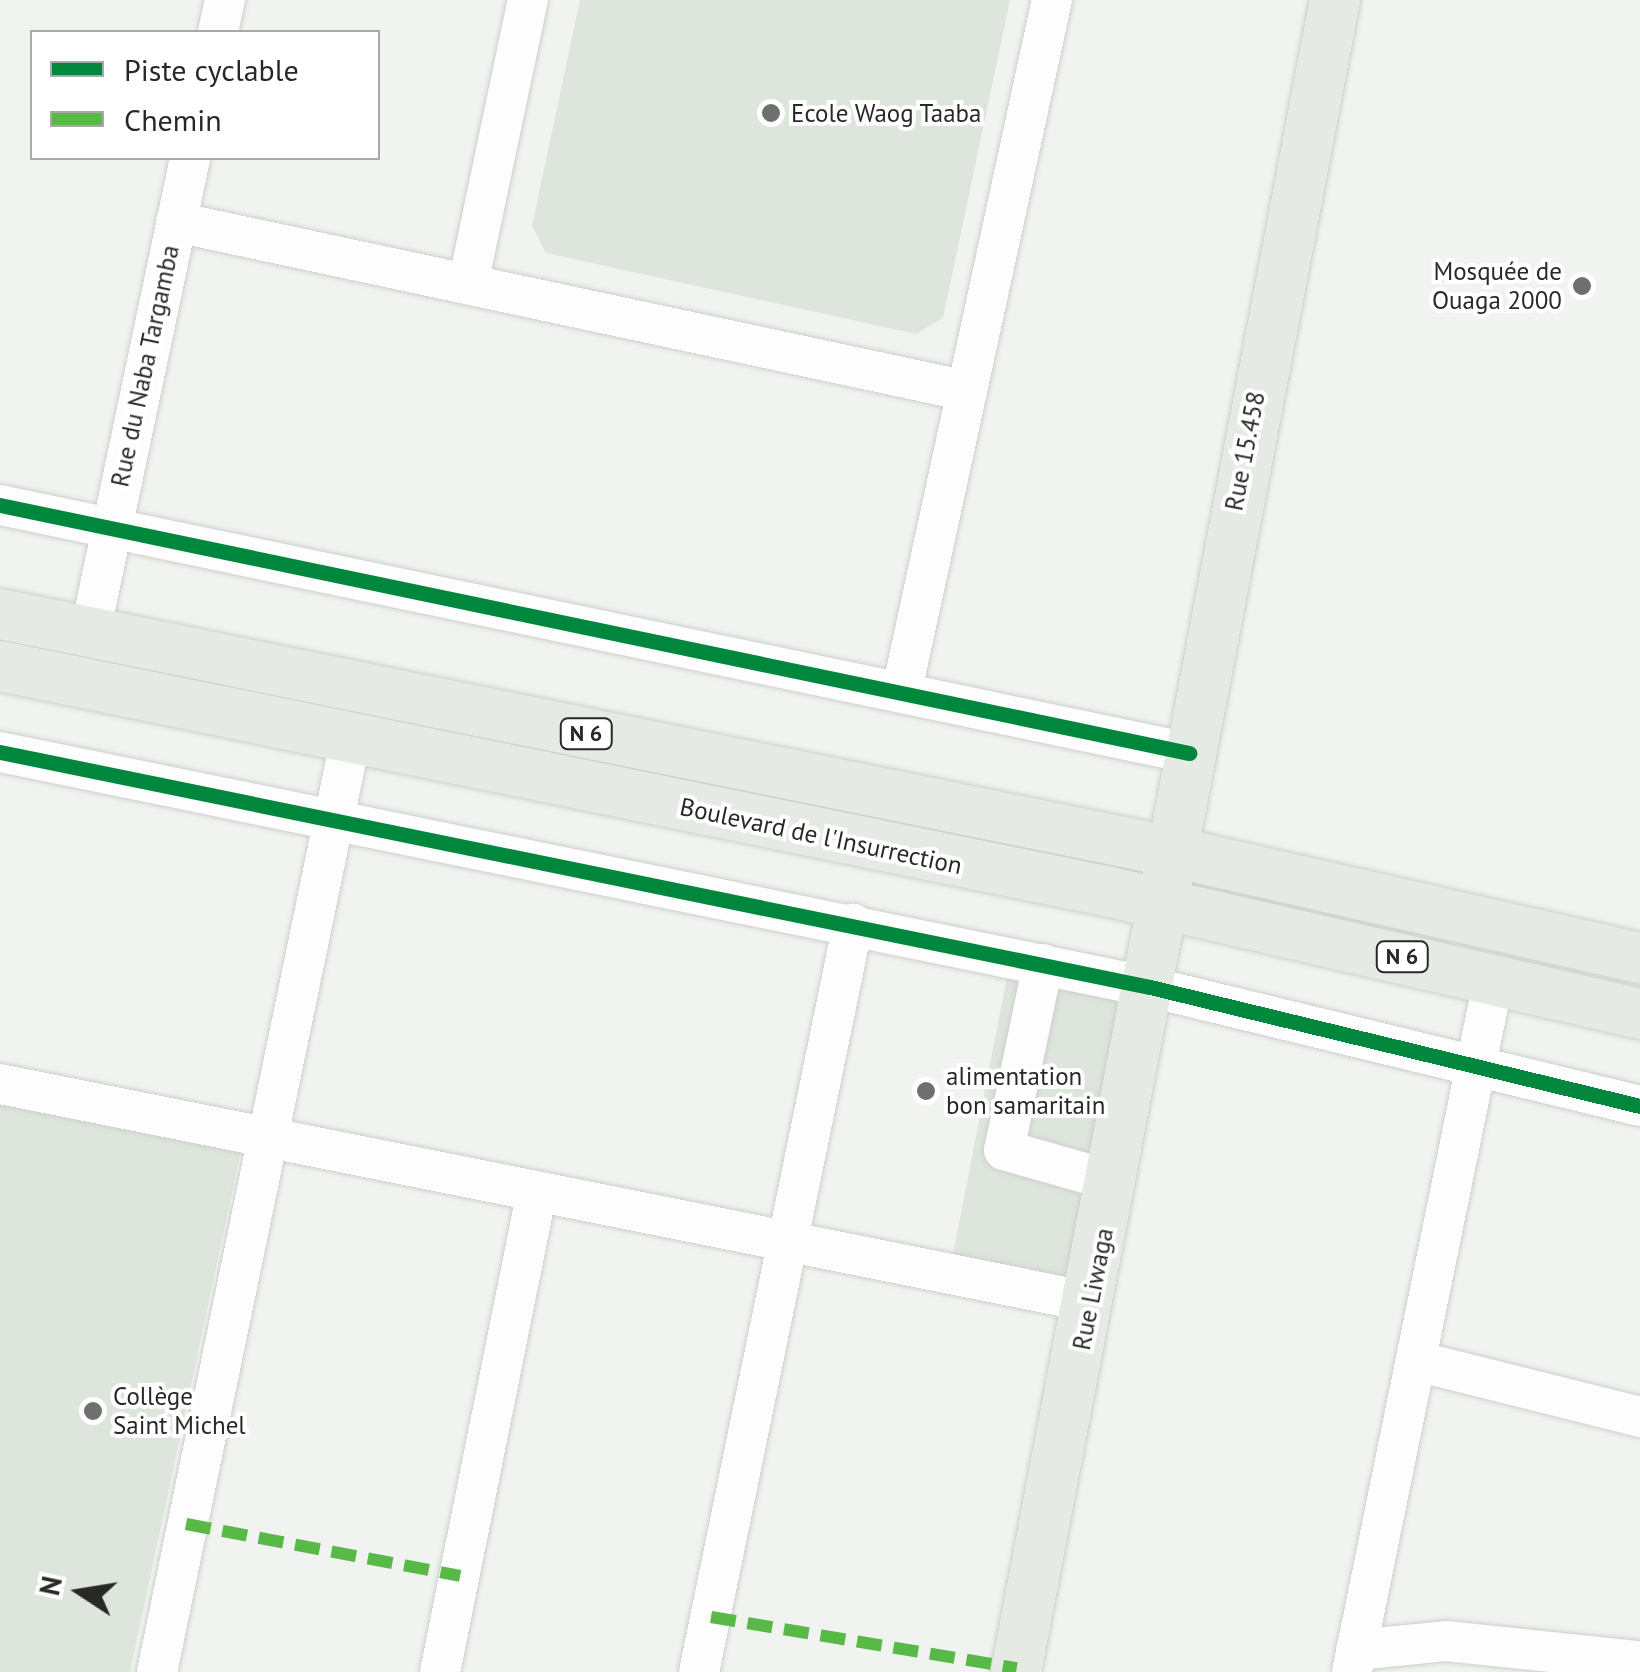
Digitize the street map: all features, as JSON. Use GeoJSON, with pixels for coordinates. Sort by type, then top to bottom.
{"type":"FeatureCollection","features":[{"type":"Feature","properties":{"kind":"main road","name":"Rue 15.458"},"geometry":{"type":"LineString","coordinates":[[1164,904],[1189,752],[1335,0]]}},
{"type":"Feature","properties":{"kind":"main road","name":"Boulevard de l'Insurrection"},"geometry":{"type":"LineString","coordinates":[[0,614],[1173,852],[1640,958]]}},
{"type":"Feature","properties":{"kind":"main road","name":"Boulevard de l'Insurrection"},"geometry":{"type":"LineString","coordinates":[[0,666],[1164,904],[1494,977],[1640,1014]]}},
{"type":"Feature","properties":{"kind":"main road","name":"Rue Liwaga"},"geometry":{"type":"LineString","coordinates":[[1016,1672],[1114,1181],[1164,904]]}},
{"type":"Feature","properties":{"kind":"street"},"geometry":{"type":"LineString","coordinates":[[218,30],[225,0]]}},
{"type":"Feature","properties":{"kind":"street"},"geometry":{"type":"LineString","coordinates":[[468,284],[528,0]]}},
{"type":"Feature","properties":{"kind":"street"},"geometry":{"type":"LineString","coordinates":[[902,690],[1052,0]]}},
{"type":"Feature","properties":{"kind":"street","name":"Rue du Naba Targamba"},"geometry":{"type":"LineString","coordinates":[[90,634],[190,160]]}},
{"type":"Feature","properties":{"kind":"street"},"geometry":{"type":"LineString","coordinates":[[176,222],[967,391]]}},
{"type":"Feature","properties":{"kind":"street"},"geometry":{"type":"LineString","coordinates":[[0,505],[1189,752]]}},
{"type":"Feature","properties":{"kind":"street"},"geometry":{"type":"LineString","coordinates":[[157,1672],[351,736]]}},
{"type":"Feature","properties":{"kind":"street"},"geometry":{"type":"LineString","coordinates":[[0,752],[1150,986],[1640,1106]]}},
{"type":"Feature","properties":{"kind":"street"},"geometry":{"type":"LineString","coordinates":[[700,1672],[853,924]]}},
{"type":"Feature","properties":{"kind":"street"},"geometry":{"type":"LineString","coordinates":[[1043,964],[1004,1150],[1114,1181]]}},
{"type":"Feature","properties":{"kind":"street"},"geometry":{"type":"LineString","coordinates":[[1494,977],[1354,1661],[1446,1641],[1637,1658]]}},
{"type":"Feature","properties":{"kind":"street"},"geometry":{"type":"LineString","coordinates":[[0,1084],[787,1247],[1090,1302]]}},
{"type":"Feature","properties":{"kind":"street"},"geometry":{"type":"LineString","coordinates":[[440,1672],[536,1195]]}},
{"type":"Feature","properties":{"kind":"street"},"geometry":{"type":"LineString","coordinates":[[1416,1361],[1640,1416]]}},
{"type":"Feature","properties":{"kind":"shaded area","name":"Ecole Waog Taaba"},"geometry":{"type":"Polygon","coordinates":[[[580,0],[1010,0],[943,318],[916,334],[546,253],[532,226],[580,0]]]}},
{"type":"Feature","properties":{"kind":"shaded area"},"geometry":{"type":"Polygon","coordinates":[[[1007,977],[1134,1002],[1079,1280],[953,1256],[1007,977]]]}},
{"type":"Feature","properties":{"kind":"shaded area","name":"Collège Saint Michel"},"geometry":{"type":"Polygon","coordinates":[[[0,1101],[241,1150],[130,1672],[0,1672],[0,1101]]]}},
{"type":"Feature","properties":{"kind":"marked path"},"geometry":{"type":"LineString","coordinates":[[186,1524],[460,1576]]}},
{"type":"Feature","properties":{"kind":"marked path"},"geometry":{"type":"LineString","coordinates":[[711,1617],[1017,1668]]}},
{"type":"Feature","properties":{"kind":"cycle path"},"geometry":{"type":"LineString","coordinates":[[0,505],[1189,753]]}},
{"type":"Feature","properties":{"kind":"cycle path"},"geometry":{"type":"LineString","coordinates":[[0,752],[1150,987],[1640,1106]]}},
{"type":"Feature","properties":{"kind":"place","name":"Ecole Waog Taaba"},"geometry":{"type":"Point","coordinates":[771,113]}},
{"type":"Feature","properties":{"kind":"place","name":"Mosquée de Ouaga 2000"},"geometry":{"type":"Point","coordinates":[1582,286]}},
{"type":"Feature","properties":{"kind":"place","name":"alimentation bon samaritain"},"geometry":{"type":"Point","coordinates":[926,1091]}},
{"type":"Feature","properties":{"kind":"place","name":"Collège Saint Michel"},"geometry":{"type":"Point","coordinates":[93,1411]}}]}
